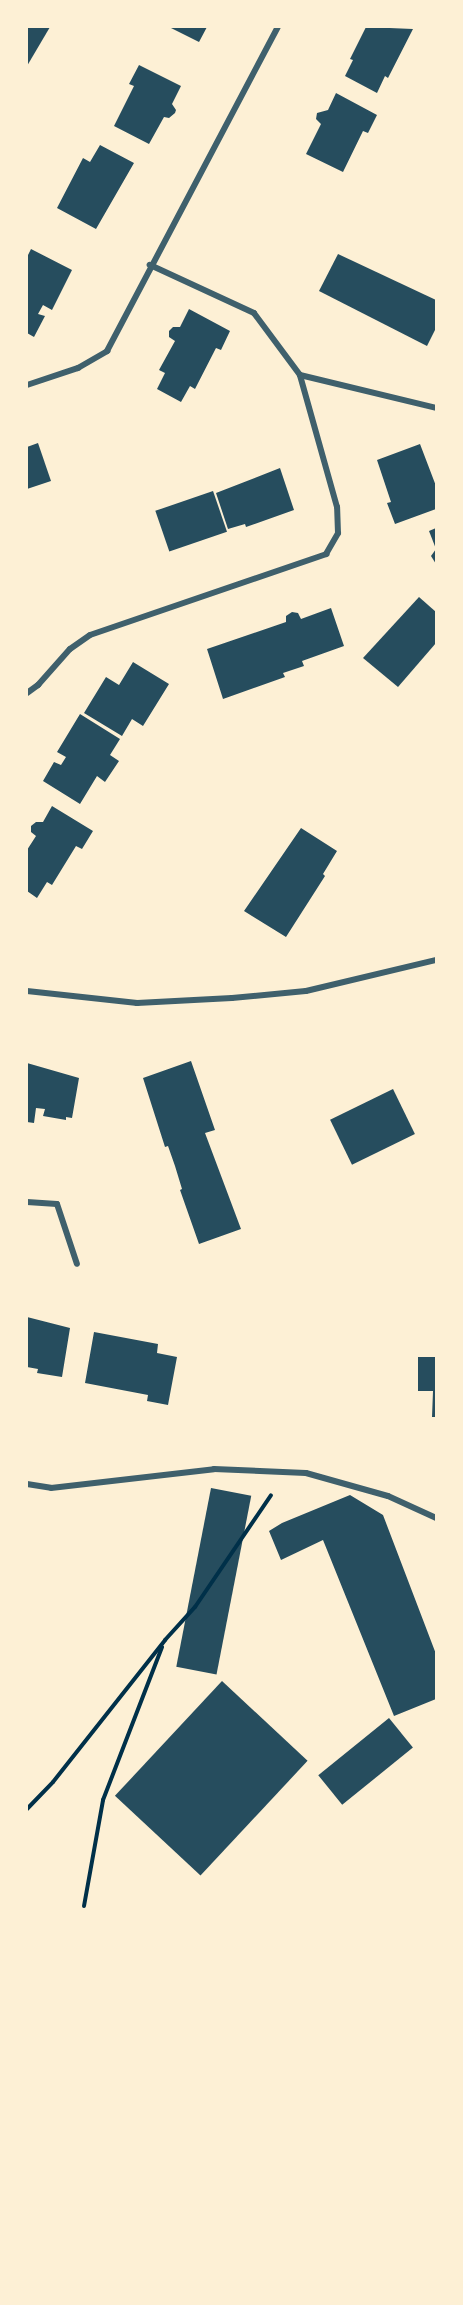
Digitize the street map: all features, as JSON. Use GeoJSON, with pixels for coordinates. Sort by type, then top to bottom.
{"type":"FeatureCollection","features":[{"type":"Feature","properties":{"kind":"street"},"geometry":{"type":"LineString","coordinates":[[27,385],[78,368],[106,351],[278,27]]}},
{"type":"Feature","properties":{"kind":"street"},"geometry":{"type":"LineString","coordinates":[[27,693],[38,685],[70,649],[90,635],[326,554],[338,533],[337,507],[300,375],[254,313],[150,265]]}},
{"type":"Feature","properties":{"kind":"street"},"geometry":{"type":"LineString","coordinates":[[300,375],[436,408]]}},
{"type":"Feature","properties":{"kind":"street"},"geometry":{"type":"LineString","coordinates":[[27,991],[137,1003],[232,998],[306,991],[436,960]]}},
{"type":"Feature","properties":{"kind":"street"},"geometry":{"type":"LineString","coordinates":[[27,1202],[57,1204],[77,1264]]}},
{"type":"Feature","properties":{"kind":"street"},"geometry":{"type":"LineString","coordinates":[[27,1484],[51,1488],[214,1469],[306,1473],[388,1497],[436,1518]]}},
{"type":"Feature","properties":{"kind":"path"},"geometry":{"type":"LineString","coordinates":[[27,1809],[118,1702],[165,1640],[195,1607],[288,1472]]}},
{"type":"Feature","properties":{"kind":"path"},"geometry":{"type":"LineString","coordinates":[[84,1906],[103,1800],[165,1640]]}},
{"type":"Feature","properties":{"kind":"building"},"geometry":{"type":"Polygon","coordinates":[[[27,27],[50,27],[27,66],[27,27]]]}},
{"type":"Feature","properties":{"kind":"building"},"geometry":{"type":"Polygon","coordinates":[[[169,27],[207,27],[199,42],[169,27]]]}},
{"type":"Feature","properties":{"kind":"building"},"geometry":{"type":"Polygon","coordinates":[[[366,27],[413,29],[388,78],[385,76],[377,93],[345,76],[353,60],[350,59],[366,27]]]}},
{"type":"Feature","properties":{"kind":"building"},"geometry":{"type":"Polygon","coordinates":[[[139,65],[181,86],[172,104],[176,110],[175,113],[169,118],[164,117],[149,144],[114,126],[134,86],[129,84],[139,65]]]}},
{"type":"Feature","properties":{"kind":"building"},"geometry":{"type":"Polygon","coordinates":[[[336,93],[377,115],[368,133],[363,131],[343,172],[306,154],[321,124],[316,119],[317,113],[328,110],[336,93]]]}},
{"type":"Feature","properties":{"kind":"building"},"geometry":{"type":"Polygon","coordinates":[[[100,145],[134,163],[96,229],[57,208],[83,158],[90,162],[100,145]]]}},
{"type":"Feature","properties":{"kind":"building"},"geometry":{"type":"Polygon","coordinates":[[[31,249],[72,270],[52,310],[43,305],[38,314],[45,316],[34,337],[27,333],[27,257],[31,249]]]}},
{"type":"Feature","properties":{"kind":"building"},"geometry":{"type":"Polygon","coordinates":[[[338,254],[436,300],[436,328],[427,346],[319,291],[338,254]]]}},
{"type":"Feature","properties":{"kind":"building"},"geometry":{"type":"Polygon","coordinates":[[[189,309],[230,331],[221,350],[216,348],[195,389],[190,386],[181,402],[157,389],[165,373],[159,370],[175,341],[169,337],[169,331],[173,327],[180,327],[189,309]]]}},
{"type":"Feature","properties":{"kind":"building"},"geometry":{"type":"Polygon","coordinates":[[[38,443],[51,481],[27,489],[27,447],[38,443]]]}},
{"type":"Feature","properties":{"kind":"building"},"geometry":{"type":"Polygon","coordinates":[[[420,444],[436,486],[436,509],[395,524],[387,503],[391,502],[377,460],[420,444]]]}},
{"type":"Feature","properties":{"kind":"building"},"geometry":{"type":"Polygon","coordinates":[[[280,468],[294,510],[246,527],[245,524],[228,529],[216,493],[280,468]]]}},
{"type":"Feature","properties":{"kind":"building"},"geometry":{"type":"Polygon","coordinates":[[[213,491],[227,532],[169,552],[155,511],[213,491]]]}},
{"type":"Feature","properties":{"kind":"building"},"geometry":{"type":"Polygon","coordinates":[[[436,528],[436,549],[429,531],[436,528]]]}},
{"type":"Feature","properties":{"kind":"building"},"geometry":{"type":"Polygon","coordinates":[[[436,549],[436,564],[431,556],[436,549]]]}},
{"type":"Feature","properties":{"kind":"building"},"geometry":{"type":"Polygon","coordinates":[[[419,597],[436,612],[436,643],[398,687],[363,658],[419,597]]]}},
{"type":"Feature","properties":{"kind":"building"},"geometry":{"type":"Polygon","coordinates":[[[331,608],[344,646],[302,661],[304,666],[283,673],[285,677],[223,699],[207,649],[286,622],[286,616],[292,612],[298,613],[301,619],[331,608]]]}},
{"type":"Feature","properties":{"kind":"building"},"geometry":{"type":"Polygon","coordinates":[[[133,662],[169,684],[143,726],[132,719],[122,736],[84,713],[106,677],[119,685],[133,662]]]}},
{"type":"Feature","properties":{"kind":"building"},"geometry":{"type":"Polygon","coordinates":[[[80,714],[120,739],[110,755],[119,761],[105,782],[97,776],[80,804],[43,781],[54,762],[61,765],[66,757],[57,752],[80,714]]]}},
{"type":"Feature","properties":{"kind":"building"},"geometry":{"type":"Polygon","coordinates":[[[52,806],[93,831],[82,849],[76,846],[52,885],[47,882],[37,898],[27,891],[27,850],[36,836],[31,832],[31,826],[36,822],[43,822],[52,806]]]}},
{"type":"Feature","properties":{"kind":"building"},"geometry":{"type":"Polygon","coordinates":[[[301,828],[337,851],[323,874],[325,876],[286,937],[244,911],[301,828]]]}},
{"type":"Feature","properties":{"kind":"building"},"geometry":{"type":"Polygon","coordinates":[[[191,1061],[215,1130],[205,1133],[241,1229],[199,1244],[180,1190],[182,1189],[175,1166],[168,1146],[165,1147],[143,1078],[191,1061]]]}},
{"type":"Feature","properties":{"kind":"building"},"geometry":{"type":"Polygon","coordinates":[[[27,1063],[79,1078],[72,1118],[66,1117],[66,1120],[43,1116],[45,1109],[36,1108],[34,1123],[27,1122],[27,1063]]]}},
{"type":"Feature","properties":{"kind":"building"},"geometry":{"type":"Polygon","coordinates":[[[393,1089],[415,1134],[352,1165],[330,1120],[393,1089]]]}},
{"type":"Feature","properties":{"kind":"building"},"geometry":{"type":"Polygon","coordinates":[[[27,1317],[70,1328],[62,1377],[37,1373],[38,1369],[27,1367],[27,1317]]]}},
{"type":"Feature","properties":{"kind":"building"},"geometry":{"type":"Polygon","coordinates":[[[94,1332],[158,1344],[157,1353],[177,1357],[168,1405],[147,1401],[148,1395],[85,1383],[94,1332]]]}},
{"type":"Feature","properties":{"kind":"building"},"geometry":{"type":"Polygon","coordinates":[[[418,1357],[436,1357],[436,1417],[432,1417],[433,1391],[418,1391],[418,1357]]]}},
{"type":"Feature","properties":{"kind":"building"},"geometry":{"type":"Polygon","coordinates":[[[211,1488],[251,1496],[217,1674],[176,1667],[211,1488]]]}},
{"type":"Feature","properties":{"kind":"building"},"geometry":{"type":"Polygon","coordinates":[[[350,1495],[383,1515],[436,1654],[436,1699],[394,1716],[323,1540],[281,1560],[269,1531],[282,1523],[350,1495]]]}},
{"type":"Feature","properties":{"kind":"building"},"geometry":{"type":"Polygon","coordinates":[[[222,1681],[308,1761],[200,1876],[115,1796],[222,1681]]]}},
{"type":"Feature","properties":{"kind":"building"},"geometry":{"type":"Polygon","coordinates":[[[389,1718],[413,1748],[342,1805],[318,1775],[389,1718]]]}}]}
